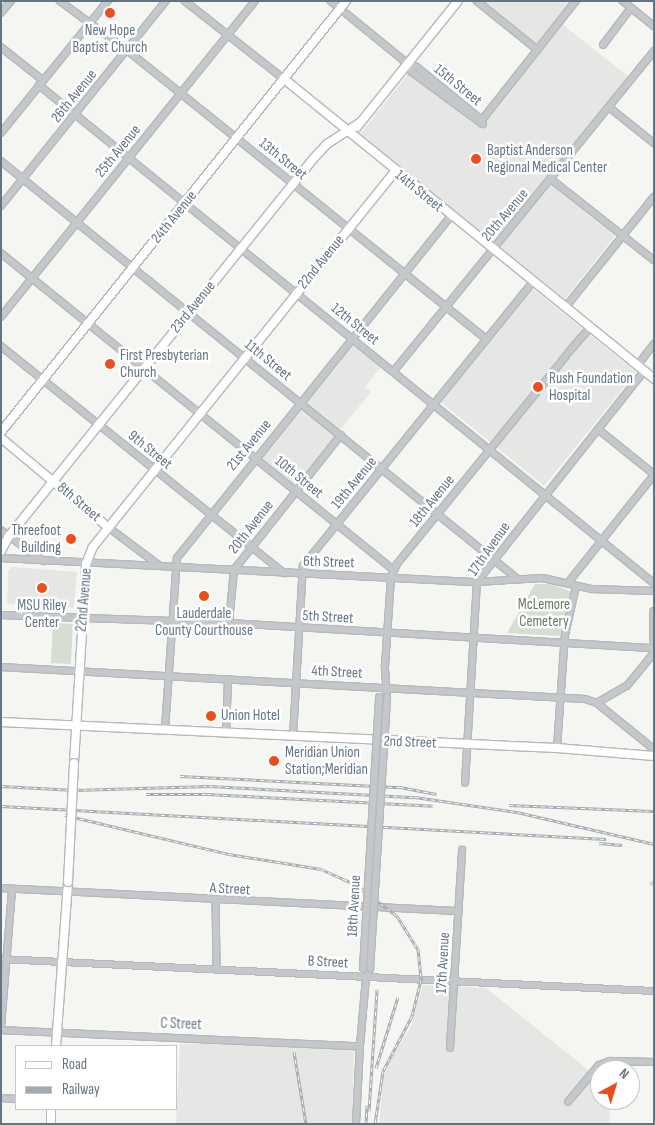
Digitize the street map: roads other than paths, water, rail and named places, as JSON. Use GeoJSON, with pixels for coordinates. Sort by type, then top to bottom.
{"type":"FeatureCollection","features":[{"type":"Feature","properties":{"kind":"main road","name":"24th Avenue"},"geometry":{"type":"LineString","coordinates":[[1,432],[346,1]]}},
{"type":"Feature","properties":{"kind":"main road","name":"23rd Avenue"},"geometry":{"type":"LineString","coordinates":[[1,551],[9,536],[293,183],[321,150],[359,123],[409,64],[458,1]]}},
{"type":"Feature","properties":{"kind":"main road","name":"14th Street"},"geometry":{"type":"LineString","coordinates":[[284,80],[395,172],[654,379]]}},
{"type":"Feature","properties":{"kind":"main road","name":"23rd Avenue"},"geometry":{"type":"LineString","coordinates":[[355,139],[359,123]]}},
{"type":"Feature","properties":{"kind":"main road","name":"22nd Avenue"},"geometry":{"type":"LineString","coordinates":[[56,1045],[68,882],[86,564],[93,547],[108,527],[395,172]]}},
{"type":"Feature","properties":{"kind":"main road","name":"8th Street"},"geometry":{"type":"LineString","coordinates":[[1,438],[108,527]]}},
{"type":"Feature","properties":{"kind":"main road","name":"2nd Street"},"geometry":{"type":"LineString","coordinates":[[1,722],[294,738],[557,748],[654,756]]}},
{"type":"Feature","properties":{"kind":"main road"},"geometry":{"type":"LineString","coordinates":[[51,1124],[52,1110]]}},
{"type":"Feature","properties":{"kind":"street"},"geometry":{"type":"LineString","coordinates":[[1,13],[11,1]]}},
{"type":"Feature","properties":{"kind":"street","name":"13th Street"},"geometry":{"type":"LineString","coordinates":[[60,1],[127,50],[486,339]]}},
{"type":"Feature","properties":{"kind":"street"},"geometry":{"type":"LineString","coordinates":[[1,133],[108,1]]}},
{"type":"Feature","properties":{"kind":"street","name":"26th Avenue"},"geometry":{"type":"LineString","coordinates":[[1,206],[166,1]]}},
{"type":"Feature","properties":{"kind":"street","name":"14th Street"},"geometry":{"type":"LineString","coordinates":[[186,1],[284,80]]}},
{"type":"Feature","properties":{"kind":"street","name":"25th Avenue"},"geometry":{"type":"LineString","coordinates":[[1,317],[255,1]]}},
{"type":"Feature","properties":{"kind":"street","name":"15th Street"},"geometry":{"type":"LineString","coordinates":[[331,1],[409,64],[417,67],[482,122],[538,50]]}},
{"type":"Feature","properties":{"kind":"street"},"geometry":{"type":"LineString","coordinates":[[476,1],[538,50],[576,1]]}},
{"type":"Feature","properties":{"kind":"street"},"geometry":{"type":"LineString","coordinates":[[623,1],[654,26]]}},
{"type":"Feature","properties":{"kind":"street"},"geometry":{"type":"LineString","coordinates":[[602,45],[631,8]]}},
{"type":"Feature","properties":{"kind":"street","name":"12th Street"},"geometry":{"type":"LineString","coordinates":[[1,47],[75,114],[546,495],[602,538],[654,583]]}},
{"type":"Feature","properties":{"kind":"street","name":"20th Avenue"},"geometry":{"type":"LineString","coordinates":[[394,371],[654,52]]}},
{"type":"Feature","properties":{"kind":"street"},"geometry":{"type":"LineString","coordinates":[[609,107],[654,143]]}},
{"type":"Feature","properties":{"kind":"street","name":"11th Street"},"geometry":{"type":"LineString","coordinates":[[1,161],[518,579]]}},
{"type":"Feature","properties":{"kind":"street"},"geometry":{"type":"LineString","coordinates":[[551,179],[654,260]]}},
{"type":"Feature","properties":{"kind":"street"},"geometry":{"type":"LineString","coordinates":[[565,308],[654,197]]}},
{"type":"Feature","properties":{"kind":"street","name":"21st Avenue"},"geometry":{"type":"LineString","coordinates":[[165,730],[170,622],[174,567],[177,558],[211,512],[451,216]]}},
{"type":"Feature","properties":{"kind":"street","name":"10th Street"},"geometry":{"type":"LineString","coordinates":[[1,253],[337,524],[392,574]]}},
{"type":"Feature","properties":{"kind":"street","name":"19th Avenue"},"geometry":{"type":"LineString","coordinates":[[294,738],[303,566],[533,282]]}},
{"type":"Feature","properties":{"kind":"street","name":"18th Avenue"},"geometry":{"type":"LineString","coordinates":[[392,574],[438,513],[590,328]]}},
{"type":"Feature","properties":{"kind":"street"},"geometry":{"type":"LineString","coordinates":[[637,366],[654,344]]}},
{"type":"Feature","properties":{"kind":"street","name":"9th Street"},"geometry":{"type":"LineString","coordinates":[[1,346],[284,572]]}},
{"type":"Feature","properties":{"kind":"street","name":"17th Avenue"},"geometry":{"type":"LineString","coordinates":[[466,783],[477,582],[493,559],[644,371]]}},
{"type":"Feature","properties":{"kind":"street"},"geometry":{"type":"LineString","coordinates":[[568,584],[602,538],[654,475],[598,429]]}},
{"type":"Feature","properties":{"kind":"street","name":"20th Avenue"},"geometry":{"type":"LineString","coordinates":[[229,623],[234,570],[341,435]]}},
{"type":"Feature","properties":{"kind":"street","name":"8th Street"},"geometry":{"type":"LineString","coordinates":[[108,527],[159,565]]}},
{"type":"Feature","properties":{"kind":"street"},"geometry":{"type":"LineString","coordinates":[[1,530],[45,562]]}},
{"type":"Feature","properties":{"kind":"street","name":"6th Street"},"geometry":{"type":"LineString","coordinates":[[1,558],[45,562],[159,565],[302,574],[392,574],[477,582],[551,579],[576,586],[654,591]]}},
{"type":"Feature","properties":{"kind":"street"},"geometry":{"type":"LineString","coordinates":[[366,969],[387,698],[385,688],[387,633],[392,574]]}},
{"type":"Feature","properties":{"kind":"street"},"geometry":{"type":"LineString","coordinates":[[557,748],[566,642],[576,586]]}},
{"type":"Feature","properties":{"kind":"street"},"geometry":{"type":"LineString","coordinates":[[654,611],[654,641]]}},
{"type":"Feature","properties":{"kind":"street","name":"5th Street"},"geometry":{"type":"LineString","coordinates":[[1,615],[229,623],[654,648]]}},
{"type":"Feature","properties":{"kind":"street"},"geometry":{"type":"LineString","coordinates":[[597,704],[627,686],[654,653]]}},
{"type":"Feature","properties":{"kind":"street","name":"4th Street"},"geometry":{"type":"LineString","coordinates":[[1,667],[591,700],[654,748]]}},
{"type":"Feature","properties":{"kind":"street"},"geometry":{"type":"LineString","coordinates":[[226,734],[228,680]]}},
{"type":"Feature","properties":{"kind":"street","name":"18th Avenue"},"geometry":{"type":"LineString","coordinates":[[356,1124],[366,977],[379,697],[385,688]]}},
{"type":"Feature","properties":{"kind":"street","name":"17th Avenue"},"geometry":{"type":"LineString","coordinates":[[450,1048],[462,850]]}},
{"type":"Feature","properties":{"kind":"street","name":"A Street"},"geometry":{"type":"LineString","coordinates":[[1,888],[216,901],[458,910]]}},
{"type":"Feature","properties":{"kind":"street"},"geometry":{"type":"LineString","coordinates":[[1,1028],[4,959],[12,889]]}},
{"type":"Feature","properties":{"kind":"street"},"geometry":{"type":"LineString","coordinates":[[216,901],[217,968]]}},
{"type":"Feature","properties":{"kind":"street","name":"B Street"},"geometry":{"type":"LineString","coordinates":[[4,959],[61,960],[654,991]]}},
{"type":"Feature","properties":{"kind":"street","name":"C Street"},"geometry":{"type":"LineString","coordinates":[[1,1028],[57,1033],[204,1036],[360,1046]]}},
{"type":"Feature","properties":{"kind":"street"},"geometry":{"type":"LineString","coordinates":[[568,1102],[599,1065],[610,1061],[654,1062]]}},
{"type":"Feature","properties":{"kind":"street"},"geometry":{"type":"LineString","coordinates":[[1,1098],[15,1099]]}},
{"type":"Feature","properties":{"kind":"railway"},"geometry":{"type":"LineString","coordinates":[[180,776],[400,787],[436,794]]}},
{"type":"Feature","properties":{"kind":"railway"},"geometry":{"type":"LineString","coordinates":[[1,786],[75,790],[209,786],[415,797],[517,812],[654,844]]}},
{"type":"Feature","properties":{"kind":"railway"},"geometry":{"type":"LineString","coordinates":[[146,794],[207,794],[433,806]]}},
{"type":"Feature","properties":{"kind":"railway"},"geometry":{"type":"LineString","coordinates":[[509,805],[654,811]]}},
{"type":"Feature","properties":{"kind":"railway"},"geometry":{"type":"LineString","coordinates":[[1,806],[606,839]]}},
{"type":"Feature","properties":{"kind":"railway"},"geometry":{"type":"LineString","coordinates":[[65,815],[229,854],[321,869],[355,884],[397,916],[418,949],[421,980],[412,1016],[383,1071],[375,1124]]}},
{"type":"Feature","properties":{"kind":"railway"},"geometry":{"type":"LineString","coordinates":[[599,843],[622,845]]}},
{"type":"Feature","properties":{"kind":"railway"},"geometry":{"type":"LineString","coordinates":[[650,884],[654,882]]}},
{"type":"Feature","properties":{"kind":"railway"},"geometry":{"type":"LineString","coordinates":[[369,1111],[377,989]]}},
{"type":"Feature","properties":{"kind":"railway"},"geometry":{"type":"LineString","coordinates":[[376,1068],[398,997]]}},
{"type":"Feature","properties":{"kind":"railway"},"geometry":{"type":"LineString","coordinates":[[294,1052],[306,1124]]}},
{"type":"Feature","properties":{"kind":"railway"},"geometry":{"type":"LineString","coordinates":[[366,1124],[367,1105]]}},
{"type":"Feature","properties":{"kind":"place","name":"New Hope Baptist Church"},"geometry":{"type":"Point","coordinates":[110,13]}},
{"type":"Feature","properties":{"kind":"place","name":"Baptist Anderson Regional Medical Center"},"geometry":{"type":"Point","coordinates":[476,159]}},
{"type":"Feature","properties":{"kind":"place","name":"First Presbyterian Church"},"geometry":{"type":"Point","coordinates":[110,364]}},
{"type":"Feature","properties":{"kind":"place","name":"Rush Foundation Hospital"},"geometry":{"type":"Point","coordinates":[538,387]}},
{"type":"Feature","properties":{"kind":"place","name":"Threefoot Building"},"geometry":{"type":"Point","coordinates":[71,539]}},
{"type":"Feature","properties":{"kind":"place","name":"MSU Riley Center"},"geometry":{"type":"Point","coordinates":[42,588]}},
{"type":"Feature","properties":{"kind":"place","name":"Lauderdale County Courthouse"},"geometry":{"type":"Point","coordinates":[204,596]}},
{"type":"Feature","properties":{"kind":"place","name":"Union Hotel"},"geometry":{"type":"Point","coordinates":[211,716]}},
{"type":"Feature","properties":{"kind":"place","name":"Meridian Union Station;Meridian"},"geometry":{"type":"Point","coordinates":[274,761]}},
{"type":"Feature","properties":{"kind":"park label","name":"McLemore Cemetery"},"geometry":{"type":"Point","coordinates":[544,612]}}]}
